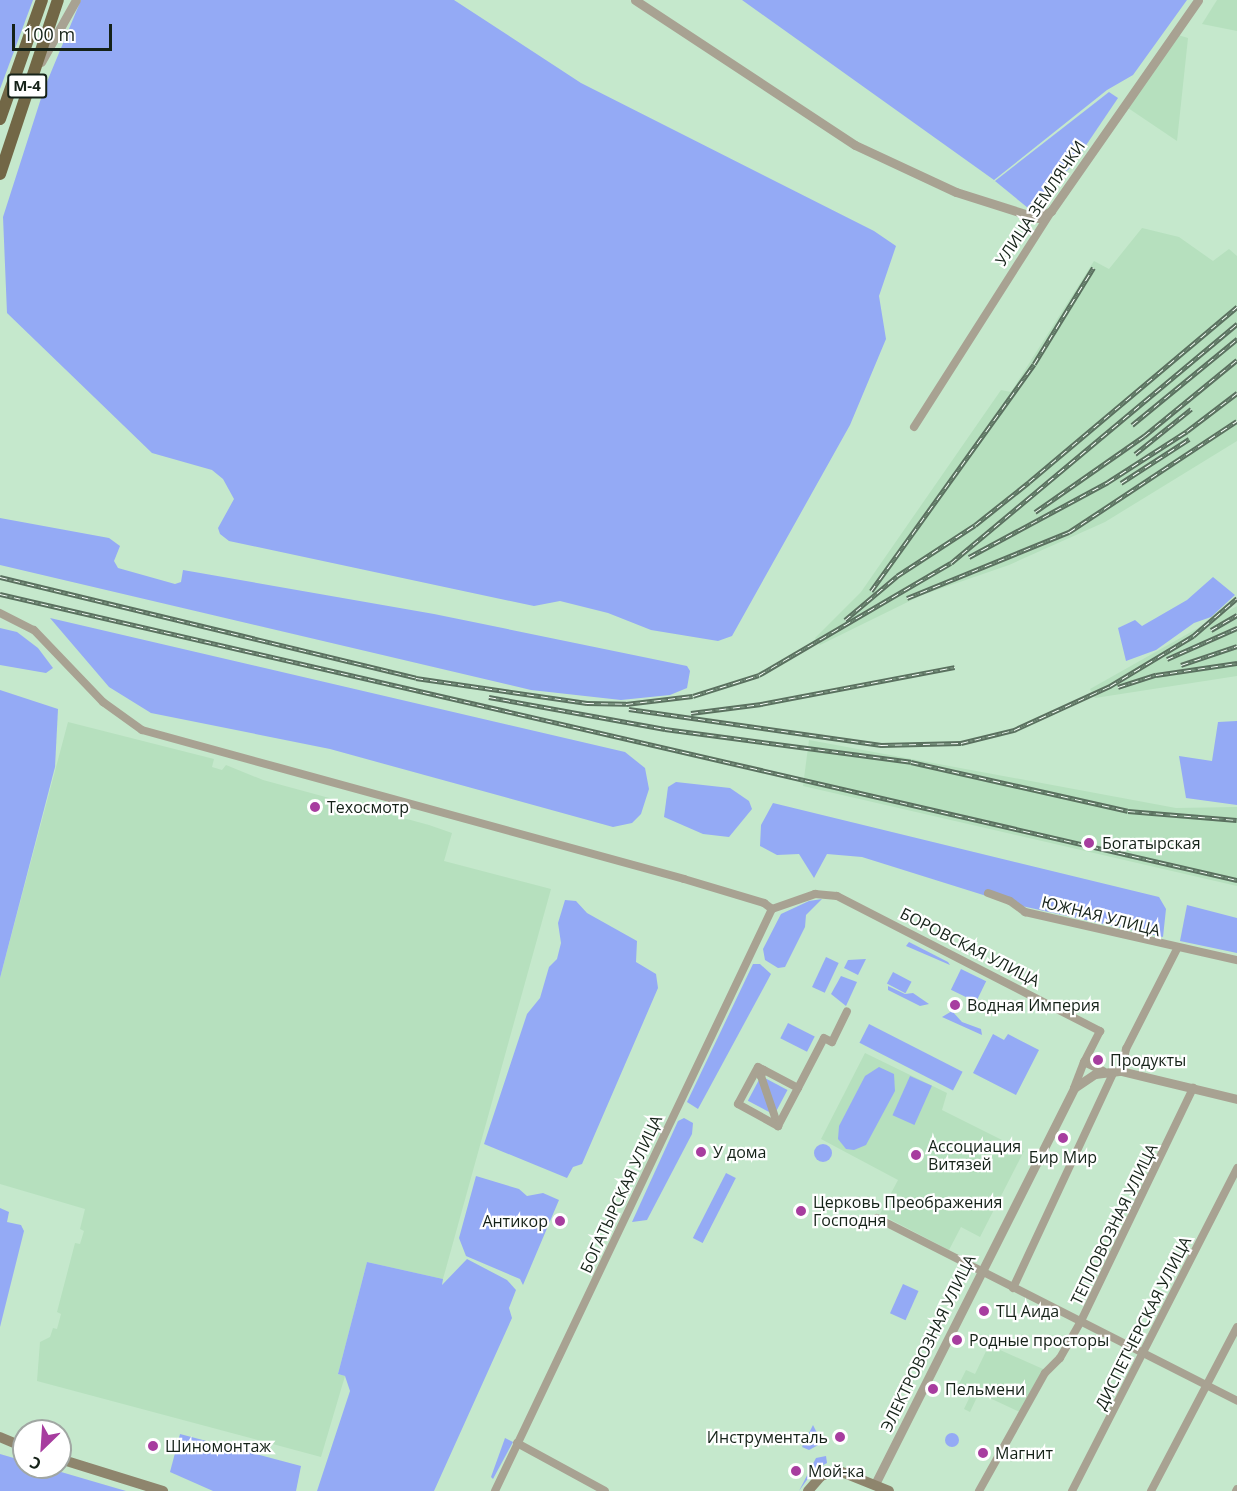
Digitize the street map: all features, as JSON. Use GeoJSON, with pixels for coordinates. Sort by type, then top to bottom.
{"type":"FeatureCollection","features":[{"type":"Feature","properties":{"kind":"highway","name":"М-4"},"geometry":{"type":"LineString","coordinates":[[0,119],[42,0]]}},
{"type":"Feature","properties":{"kind":"highway","name":"М-4"},"geometry":{"type":"LineString","coordinates":[[0,174],[27,87],[58,0]]}},
{"type":"Feature","properties":{"kind":"main road"},"geometry":{"type":"LineString","coordinates":[[72,1463],[163,1491]]}},
{"type":"Feature","properties":{"kind":"main road"},"geometry":{"type":"LineString","coordinates":[[808,1491],[820,1476],[837,1470],[889,1491]]}},
{"type":"Feature","properties":{"kind":"street"},"geometry":{"type":"LineString","coordinates":[[27,87],[76,0]]}},
{"type":"Feature","properties":{"kind":"street"},"geometry":{"type":"LineString","coordinates":[[635,0],[794,108],[889,163],[1017,214],[1038,218],[1051,211]]}},
{"type":"Feature","properties":{"kind":"street","name":"УЛИЦА ЗЕМЛЯЧКИ"},"geometry":{"type":"LineString","coordinates":[[914,427],[1051,211],[1198,0]]}},
{"type":"Feature","properties":{"kind":"street"},"geometry":{"type":"LineString","coordinates":[[0,613],[34,630],[103,702],[141,730],[684,879],[764,903],[772,909]]}},
{"type":"Feature","properties":{"kind":"street","name":"ЮЖНАЯ УЛИЦА"},"geometry":{"type":"LineString","coordinates":[[988,893],[1010,901],[1025,912],[1178,949],[1201,949],[1237,960]]}},
{"type":"Feature","properties":{"kind":"street","name":"БОРОВСКАЯ УЛИЦА"},"geometry":{"type":"LineString","coordinates":[[772,909],[815,894],[837,896],[1100,1031],[1084,1062]]}},
{"type":"Feature","properties":{"kind":"street","name":"БОГАТЫРСКАЯ УЛИЦА"},"geometry":{"type":"LineString","coordinates":[[495,1491],[772,909]]}},
{"type":"Feature","properties":{"kind":"street","name":"ЮЖНАЯ УЛИЦА"},"geometry":{"type":"LineString","coordinates":[[1013,1288],[1126,1049],[1178,949]]}},
{"type":"Feature","properties":{"kind":"street"},"geometry":{"type":"LineString","coordinates":[[778,1126],[824,1038],[832,1042],[847,1011]]}},
{"type":"Feature","properties":{"kind":"street"},"geometry":{"type":"LineString","coordinates":[[1074,1088],[1084,1062],[1103,1071],[1117,1071],[1237,1099]]}},
{"type":"Feature","properties":{"kind":"street"},"geometry":{"type":"LineString","coordinates":[[778,1126],[738,1104],[758,1067],[798,1088]]}},
{"type":"Feature","properties":{"kind":"street"},"geometry":{"type":"LineString","coordinates":[[764,1070],[761,1076],[778,1126]]}},
{"type":"Feature","properties":{"kind":"street"},"geometry":{"type":"LineString","coordinates":[[1074,1088],[1103,1071]]}},
{"type":"Feature","properties":{"kind":"street","name":"ЭЛЕКТРОВОЗНАЯ УЛИЦА"},"geometry":{"type":"LineString","coordinates":[[875,1484],[1074,1088]]}},
{"type":"Feature","properties":{"kind":"street","name":"ТЕПЛОВОЗНАЯ УЛИЦА"},"geometry":{"type":"LineString","coordinates":[[979,1491],[1045,1373],[1060,1358],[1081,1321],[1193,1088]]}},
{"type":"Feature","properties":{"kind":"street","name":"ДИСПЕТЧЕРСКАЯ УЛИЦА"},"geometry":{"type":"LineString","coordinates":[[1072,1491],[1237,1168]]}},
{"type":"Feature","properties":{"kind":"street"},"geometry":{"type":"LineString","coordinates":[[877,1218],[1237,1401]]}},
{"type":"Feature","properties":{"kind":"street"},"geometry":{"type":"LineString","coordinates":[[1151,1491],[1237,1327]]}},
{"type":"Feature","properties":{"kind":"street"},"geometry":{"type":"LineString","coordinates":[[518,1443],[605,1491]]}},
{"type":"Feature","properties":{"kind":"shaded area"},"geometry":{"type":"Polygon","coordinates":[[[0,0],[33,0],[0,89],[0,0]]]}},
{"type":"Feature","properties":{"kind":"shaded area"},"geometry":{"type":"Polygon","coordinates":[[[81,0],[454,0],[581,83],[874,231],[896,246],[879,296],[886,339],[850,425],[732,636],[718,641],[651,630],[608,613],[560,601],[534,606],[229,541],[220,534],[218,528],[234,499],[223,479],[212,470],[152,453],[7,313],[3,217],[44,89],[81,0]]]}},
{"type":"Feature","properties":{"kind":"shaded area"},"geometry":{"type":"Polygon","coordinates":[[[742,0],[1187,0],[1133,75],[1107,90],[994,180],[742,0]]]}},
{"type":"Feature","properties":{"kind":"shaded area"},"geometry":{"type":"Polygon","coordinates":[[[1217,0],[1237,0],[1237,31],[1202,24],[1217,0]]]}},
{"type":"Feature","properties":{"kind":"shaded area"},"geometry":{"type":"Polygon","coordinates":[[[1178,35],[1188,38],[1177,141],[1128,108],[1178,35]]]}},
{"type":"Feature","properties":{"kind":"shaded area"},"geometry":{"type":"Polygon","coordinates":[[[1109,92],[1118,98],[1072,166],[1028,208],[995,181],[1109,92]]]}},
{"type":"Feature","properties":{"kind":"shaded area"},"geometry":{"type":"Polygon","coordinates":[[[1142,228],[1179,237],[1213,261],[1229,249],[1237,256],[1237,441],[1105,522],[1009,565],[922,595],[820,645],[815,638],[861,592],[1001,390],[1011,392],[1094,261],[1109,269],[1142,228]]]}},
{"type":"Feature","properties":{"kind":"shaded area"},"geometry":{"type":"Polygon","coordinates":[[[0,518],[109,538],[120,546],[114,561],[118,568],[175,584],[181,582],[183,570],[434,614],[687,666],[690,671],[687,688],[670,695],[621,700],[531,690],[0,565],[0,518]]]}},
{"type":"Feature","properties":{"kind":"shaded area"},"geometry":{"type":"Polygon","coordinates":[[[1213,577],[1235,595],[1211,617],[1194,623],[1156,650],[1126,661],[1118,628],[1135,620],[1142,626],[1187,600],[1213,577]]]}},
{"type":"Feature","properties":{"kind":"shaded area"},"geometry":{"type":"Polygon","coordinates":[[[1237,606],[1237,676],[1095,698],[1090,689],[1237,606]]]}},
{"type":"Feature","properties":{"kind":"shaded area"},"geometry":{"type":"Polygon","coordinates":[[[50,618],[625,752],[645,768],[649,789],[641,814],[632,823],[613,827],[330,749],[151,713],[109,687],[50,618]]]}},
{"type":"Feature","properties":{"kind":"shaded area"},"geometry":{"type":"Polygon","coordinates":[[[0,628],[17,632],[38,648],[53,668],[46,673],[0,665],[0,628]]]}},
{"type":"Feature","properties":{"kind":"shaded area"},"geometry":{"type":"Polygon","coordinates":[[[0,690],[58,709],[55,767],[0,978],[0,690]]]}},
{"type":"Feature","properties":{"kind":"shaded area"},"geometry":{"type":"Polygon","coordinates":[[[1237,721],[1237,805],[1186,798],[1179,756],[1212,761],[1218,722],[1237,721]]]}},
{"type":"Feature","properties":{"kind":"shaded area"},"geometry":{"type":"Polygon","coordinates":[[[68,722],[214,759],[212,767],[222,770],[226,765],[263,780],[429,825],[452,833],[444,861],[551,889],[443,1279],[367,1262],[338,1374],[345,1376],[321,1457],[37,1381],[40,1342],[50,1337],[53,1328],[57,1329],[61,1314],[57,1312],[75,1243],[80,1244],[84,1231],[80,1229],[85,1209],[0,1184],[0,978],[68,722]]]}},
{"type":"Feature","properties":{"kind":"shaded area"},"geometry":{"type":"Polygon","coordinates":[[[809,740],[1176,808],[1237,807],[1237,886],[803,786],[809,740]]]}},
{"type":"Feature","properties":{"kind":"shaded area"},"geometry":{"type":"Polygon","coordinates":[[[676,782],[730,788],[749,801],[752,809],[729,837],[703,834],[664,817],[668,787],[676,782]]]}},
{"type":"Feature","properties":{"kind":"shaded area"},"geometry":{"type":"Polygon","coordinates":[[[773,803],[1159,897],[1166,909],[1163,937],[1012,904],[862,857],[827,854],[814,878],[799,854],[777,855],[760,846],[761,825],[773,803]]]}},
{"type":"Feature","properties":{"kind":"shaded area"},"geometry":{"type":"Polygon","coordinates":[[[822,899],[806,915],[805,927],[785,967],[778,968],[765,960],[763,949],[781,914],[809,901],[822,899]]]}},
{"type":"Feature","properties":{"kind":"shaded area"},"geometry":{"type":"Polygon","coordinates":[[[565,900],[576,901],[587,913],[637,941],[636,962],[656,974],[658,988],[582,1164],[573,1167],[567,1178],[484,1144],[527,1014],[540,998],[549,967],[557,959],[561,943],[558,923],[565,900]]]}},
{"type":"Feature","properties":{"kind":"shaded area"},"geometry":{"type":"Polygon","coordinates":[[[1187,905],[1237,918],[1237,953],[1180,941],[1187,905]]]}},
{"type":"Feature","properties":{"kind":"shaded area"},"geometry":{"type":"Polygon","coordinates":[[[909,942],[948,962],[950,965],[906,946],[909,942]]]}},
{"type":"Feature","properties":{"kind":"shaded area"},"geometry":{"type":"Polygon","coordinates":[[[826,957],[839,963],[825,993],[812,987],[826,957]]]}},
{"type":"Feature","properties":{"kind":"shaded area"},"geometry":{"type":"Polygon","coordinates":[[[866,959],[858,975],[844,968],[848,960],[866,959]]]}},
{"type":"Feature","properties":{"kind":"shaded area"},"geometry":{"type":"Polygon","coordinates":[[[753,964],[760,964],[771,974],[698,1109],[687,1102],[753,964]]]}},
{"type":"Feature","properties":{"kind":"shaded area"},"geometry":{"type":"Polygon","coordinates":[[[961,969],[986,981],[976,1002],[951,990],[961,969]]]}},
{"type":"Feature","properties":{"kind":"shaded area"},"geometry":{"type":"Polygon","coordinates":[[[893,972],[912,982],[905,993],[887,983],[893,972]]]}},
{"type":"Feature","properties":{"kind":"shaded area"},"geometry":{"type":"Polygon","coordinates":[[[841,976],[857,982],[846,1006],[831,994],[841,976]]]}},
{"type":"Feature","properties":{"kind":"shaded area"},"geometry":{"type":"Polygon","coordinates":[[[888,986],[905,994],[913,993],[929,1004],[920,1006],[888,990],[888,986]]]}},
{"type":"Feature","properties":{"kind":"shaded area"},"geometry":{"type":"Polygon","coordinates":[[[952,1011],[962,1022],[981,1029],[982,1035],[942,1017],[952,1011]]]}},
{"type":"Feature","properties":{"kind":"shaded area"},"geometry":{"type":"Polygon","coordinates":[[[788,1023],[815,1037],[807,1052],[780,1038],[788,1023]]]}},
{"type":"Feature","properties":{"kind":"shaded area"},"geometry":{"type":"Polygon","coordinates":[[[869,1024],[963,1072],[953,1090],[859,1043],[869,1024]]]}},
{"type":"Feature","properties":{"kind":"shaded area"},"geometry":{"type":"Polygon","coordinates":[[[993,1034],[1004,1040],[1008,1034],[1039,1050],[1016,1095],[973,1073],[993,1034]]]}},
{"type":"Feature","properties":{"kind":"shaded area"},"geometry":{"type":"Polygon","coordinates":[[[865,1053],[947,1093],[942,1110],[1024,1151],[980,1237],[961,1227],[949,1250],[880,1214],[898,1180],[821,1139],[865,1053]]]}},
{"type":"Feature","properties":{"kind":"shaded area"},"geometry":{"type":"Polygon","coordinates":[[[879,1067],[894,1074],[895,1091],[866,1145],[854,1150],[846,1149],[838,1139],[839,1126],[865,1076],[879,1067]]]}},
{"type":"Feature","properties":{"kind":"shaded area"},"geometry":{"type":"Polygon","coordinates":[[[761,1076],[787,1090],[774,1115],[748,1101],[761,1076]]]}},
{"type":"Feature","properties":{"kind":"shaded area"},"geometry":{"type":"Polygon","coordinates":[[[910,1076],[932,1086],[914,1125],[893,1115],[910,1076]]]}},
{"type":"Feature","properties":{"kind":"shaded area"},"geometry":{"type":"Polygon","coordinates":[[[684,1118],[693,1123],[692,1134],[647,1220],[632,1222],[678,1121],[684,1118]]]}},
{"type":"Feature","properties":{"kind":"shaded area"},"geometry":{"type":"Polygon","coordinates":[[[823,1144],[829,1147],[832,1153],[829,1159],[823,1162],[817,1159],[814,1153],[817,1147],[823,1144]]]}},
{"type":"Feature","properties":{"kind":"shaded area"},"geometry":{"type":"Polygon","coordinates":[[[726,1173],[736,1178],[703,1243],[693,1238],[726,1173]]]}},
{"type":"Feature","properties":{"kind":"shaded area"},"geometry":{"type":"Polygon","coordinates":[[[476,1176],[519,1189],[527,1196],[543,1193],[559,1200],[523,1285],[520,1279],[466,1256],[459,1238],[476,1176]]]}},
{"type":"Feature","properties":{"kind":"shaded area"},"geometry":{"type":"Polygon","coordinates":[[[0,1208],[9,1212],[7,1222],[21,1225],[24,1231],[0,1327],[0,1208]]]}},
{"type":"Feature","properties":{"kind":"shaded area"},"geometry":{"type":"Polygon","coordinates":[[[467,1259],[507,1280],[516,1290],[509,1308],[512,1318],[434,1491],[317,1491],[350,1391],[345,1376],[338,1374],[367,1262],[443,1279],[442,1285],[467,1259]]]}},
{"type":"Feature","properties":{"kind":"shaded area"},"geometry":{"type":"Polygon","coordinates":[[[903,1284],[919,1291],[906,1320],[890,1313],[903,1284]]]}},
{"type":"Feature","properties":{"kind":"shaded area"},"geometry":{"type":"Polygon","coordinates":[[[989,1345],[1043,1369],[1022,1413],[979,1393],[970,1412],[964,1409],[973,1390],[959,1384],[966,1370],[975,1374],[989,1345]]]}},
{"type":"Feature","properties":{"kind":"shaded area"},"geometry":{"type":"Polygon","coordinates":[[[813,1425],[822,1443],[809,1450],[802,1447],[813,1425]]]}},
{"type":"Feature","properties":{"kind":"shaded area"},"geometry":{"type":"Polygon","coordinates":[[[949,1433],[955,1433],[959,1440],[955,1447],[949,1447],[945,1443],[945,1437],[949,1433]]]}},
{"type":"Feature","properties":{"kind":"shaded area"},"geometry":{"type":"Polygon","coordinates":[[[180,1434],[301,1466],[296,1491],[213,1491],[170,1472],[180,1434]]]}},
{"type":"Feature","properties":{"kind":"shaded area"},"geometry":{"type":"Polygon","coordinates":[[[505,1438],[513,1442],[493,1479],[491,1477],[505,1438]]]}},
{"type":"Feature","properties":{"kind":"shaded area"},"geometry":{"type":"Polygon","coordinates":[[[0,1454],[12,1458],[12,1479],[72,1479],[72,1475],[126,1491],[0,1491],[0,1454]]]}},
{"type":"Feature","properties":{"kind":"shaded area"},"geometry":{"type":"Polygon","coordinates":[[[826,1456],[827,1463],[814,1470],[799,1491],[816,1458],[826,1456]]]}},
{"type":"Feature","properties":{"kind":"railway"},"geometry":{"type":"LineString","coordinates":[[871,591],[1034,364],[1093,268]]}},
{"type":"Feature","properties":{"kind":"railway"},"geometry":{"type":"LineString","coordinates":[[845,620],[897,576],[975,525],[1029,482],[1237,307]]}},
{"type":"Feature","properties":{"kind":"railway"},"geometry":{"type":"LineString","coordinates":[[0,577],[416,678],[587,703],[626,704],[693,696],[759,675],[951,563],[1237,324]]}},
{"type":"Feature","properties":{"kind":"railway"},"geometry":{"type":"LineString","coordinates":[[1132,425],[1237,339]]}},
{"type":"Feature","properties":{"kind":"railway"},"geometry":{"type":"LineString","coordinates":[[1035,512],[1144,436],[1237,360]]}},
{"type":"Feature","properties":{"kind":"railway"},"geometry":{"type":"LineString","coordinates":[[969,557],[1108,482],[1187,431],[1237,393]]}},
{"type":"Feature","properties":{"kind":"railway"},"geometry":{"type":"LineString","coordinates":[[1135,454],[1191,409]]}},
{"type":"Feature","properties":{"kind":"railway"},"geometry":{"type":"LineString","coordinates":[[907,598],[1069,532],[1237,421]]}},
{"type":"Feature","properties":{"kind":"railway"},"geometry":{"type":"LineString","coordinates":[[1121,483],[1189,439]]}},
{"type":"Feature","properties":{"kind":"railway"},"geometry":{"type":"LineString","coordinates":[[0,594],[1237,880]]}},
{"type":"Feature","properties":{"kind":"railway"},"geometry":{"type":"LineString","coordinates":[[629,709],[881,745],[961,743],[1014,730],[1110,686],[1193,636],[1237,598]]}},
{"type":"Feature","properties":{"kind":"railway"},"geometry":{"type":"LineString","coordinates":[[1211,630],[1237,615]]}},
{"type":"Feature","properties":{"kind":"railway"},"geometry":{"type":"LineString","coordinates":[[1167,659],[1237,628]]}},
{"type":"Feature","properties":{"kind":"railway"},"geometry":{"type":"LineString","coordinates":[[1181,665],[1237,646]]}},
{"type":"Feature","properties":{"kind":"railway"},"geometry":{"type":"LineString","coordinates":[[1118,687],[1156,675],[1237,663]]}},
{"type":"Feature","properties":{"kind":"railway"},"geometry":{"type":"LineString","coordinates":[[691,713],[761,704],[955,667]]}},
{"type":"Feature","properties":{"kind":"railway"},"geometry":{"type":"LineString","coordinates":[[489,697],[665,729],[911,762],[1128,811],[1237,820]]}},
{"type":"Feature","properties":{"kind":"place","name":"Техосмотр"},"geometry":{"type":"Point","coordinates":[315,807]}},
{"type":"Feature","properties":{"kind":"place","name":"Богатырская"},"geometry":{"type":"Point","coordinates":[1089,843]}},
{"type":"Feature","properties":{"kind":"place","name":"Водная Империя"},"geometry":{"type":"Point","coordinates":[955,1005]}},
{"type":"Feature","properties":{"kind":"place","name":"Продукты"},"geometry":{"type":"Point","coordinates":[1098,1060]}},
{"type":"Feature","properties":{"kind":"place","name":"Бир Мир"},"geometry":{"type":"Point","coordinates":[1063,1138]}},
{"type":"Feature","properties":{"kind":"place","name":"У дома"},"geometry":{"type":"Point","coordinates":[701,1152]}},
{"type":"Feature","properties":{"kind":"place","name":"Ассоциация Витязей"},"geometry":{"type":"Point","coordinates":[916,1155]}},
{"type":"Feature","properties":{"kind":"place","name":"Церковь Преображения Господня"},"geometry":{"type":"Point","coordinates":[801,1211]}},
{"type":"Feature","properties":{"kind":"place","name":"Антикор"},"geometry":{"type":"Point","coordinates":[560,1221]}},
{"type":"Feature","properties":{"kind":"place","name":"ТЦ Аида"},"geometry":{"type":"Point","coordinates":[984,1311]}},
{"type":"Feature","properties":{"kind":"place","name":"Родные просторы"},"geometry":{"type":"Point","coordinates":[957,1340]}},
{"type":"Feature","properties":{"kind":"place","name":"Пельмени"},"geometry":{"type":"Point","coordinates":[933,1389]}},
{"type":"Feature","properties":{"kind":"place","name":"Инструменталь"},"geometry":{"type":"Point","coordinates":[840,1437]}},
{"type":"Feature","properties":{"kind":"place","name":"Шиномонтаж"},"geometry":{"type":"Point","coordinates":[153,1446]}},
{"type":"Feature","properties":{"kind":"place","name":"Магнит"},"geometry":{"type":"Point","coordinates":[983,1453]}},
{"type":"Feature","properties":{"kind":"place","name":"Мой-ка"},"geometry":{"type":"Point","coordinates":[796,1471]}}]}
